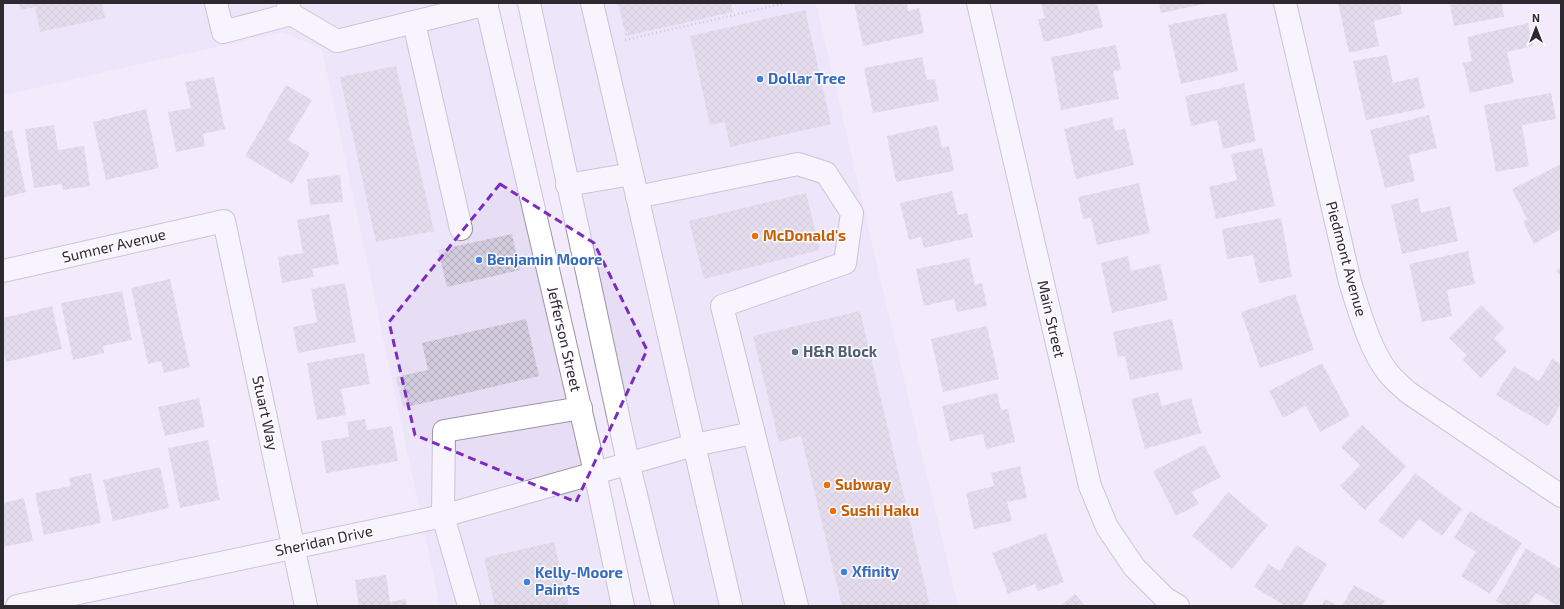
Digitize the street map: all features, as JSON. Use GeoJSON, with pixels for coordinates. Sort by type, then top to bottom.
{"type":"FeatureCollection","features":[{"type":"Feature","properties":{"kind":"street"},"geometry":{"type":"LineString","coordinates":[[216,3],[223,32],[290,9],[337,41],[486,4]]}},
{"type":"Feature","properties":{"kind":"street"},"geometry":{"type":"LineString","coordinates":[[529,3],[567,185],[628,462],[663,606]]}},
{"type":"Feature","properties":{"kind":"street"},"geometry":{"type":"LineString","coordinates":[[592,3],[731,606]]}},
{"type":"Feature","properties":{"kind":"street","name":"Main Street"},"geometry":{"type":"LineString","coordinates":[[978,3],[1090,486],[1107,527],[1134,567],[1165,598],[1178,606]]}},
{"type":"Feature","properties":{"kind":"street","name":"Piedmont Avenue"},"geometry":{"type":"LineString","coordinates":[[1284,3],[1350,282],[1363,322],[1374,348],[1388,373],[1409,393],[1561,496]]}},
{"type":"Feature","properties":{"kind":"street","name":"Jefferson Street"},"geometry":{"type":"LineString","coordinates":[[486,4],[596,472],[624,606]]}},
{"type":"Feature","properties":{"kind":"street"},"geometry":{"type":"LineString","coordinates":[[414,23],[461,229]]}},
{"type":"Feature","properties":{"kind":"street"},"geometry":{"type":"LineString","coordinates":[[637,197],[798,164],[826,173],[852,213],[845,263],[722,306],[798,606]]}},
{"type":"Feature","properties":{"kind":"street"},"geometry":{"type":"LineString","coordinates":[[567,185],[632,174]]}},
{"type":"Feature","properties":{"kind":"street","name":"Sumner Avenue"},"geometry":{"type":"LineString","coordinates":[[3,270],[224,221]]}},
{"type":"Feature","properties":{"kind":"street","name":"Stuart Way"},"geometry":{"type":"LineString","coordinates":[[224,221],[306,606]]}},
{"type":"Feature","properties":{"kind":"street"},"geometry":{"type":"LineString","coordinates":[[469,606],[443,516],[444,431],[580,408]]}},
{"type":"Feature","properties":{"kind":"street","name":"Sheridan Drive"},"geometry":{"type":"LineString","coordinates":[[17,606],[443,516],[628,462],[694,445],[753,433]]}},
{"type":"Feature","properties":{"kind":"path"},"geometry":{"type":"LineString","coordinates":[[602,45],[786,3]]}},
{"type":"Feature","properties":{"kind":"highlighted area"},"geometry":{"type":"Polygon","coordinates":[[[500,184],[594,243],[647,350],[576,502],[415,435],[389,322],[500,184]]]}},
{"type":"Feature","properties":{"kind":"shaded area"},"geometry":{"type":"Polygon","coordinates":[[[3,3],[486,3],[623,606],[440,606],[322,49],[283,32],[3,95],[3,3]]]}},
{"type":"Feature","properties":{"kind":"shaded area"},"geometry":{"type":"Polygon","coordinates":[[[529,3],[816,3],[958,606],[663,606],[529,3]]]}},
{"type":"Feature","properties":{"kind":"building"},"geometry":{"type":"Polygon","coordinates":[[[19,3],[102,3],[105,18],[40,32],[35,7],[20,10],[19,3]]]}},
{"type":"Feature","properties":{"kind":"building"},"geometry":{"type":"Polygon","coordinates":[[[618,3],[731,3],[733,12],[626,36],[618,3]]]}},
{"type":"Feature","properties":{"kind":"building"},"geometry":{"type":"Polygon","coordinates":[[[854,3],[907,3],[908,11],[919,8],[924,33],[863,46],[854,3]]]}},
{"type":"Feature","properties":{"kind":"building"},"geometry":{"type":"Polygon","coordinates":[[[1041,3],[1097,3],[1103,27],[1044,42],[1038,19],[1045,18],[1041,3]]]}},
{"type":"Feature","properties":{"kind":"building"},"geometry":{"type":"Polygon","coordinates":[[[1159,3],[1204,3],[1204,4],[1161,13],[1159,3]]]}},
{"type":"Feature","properties":{"kind":"building"},"geometry":{"type":"Polygon","coordinates":[[[1338,3],[1400,3],[1402,14],[1374,21],[1379,46],[1349,53],[1338,3]]]}},
{"type":"Feature","properties":{"kind":"building"},"geometry":{"type":"Polygon","coordinates":[[[1458,3],[1502,3],[1504,17],[1454,26],[1450,5],[1458,3]]]}},
{"type":"Feature","properties":{"kind":"building","name":"Dollar Tree"},"geometry":{"type":"Polygon","coordinates":[[[805,10],[831,124],[730,147],[725,122],[710,125],[690,36],[805,10]]]}},
{"type":"Feature","properties":{"kind":"building"},"geometry":{"type":"Polygon","coordinates":[[[1226,13],[1238,71],[1181,84],[1168,25],[1226,13]]]}},
{"type":"Feature","properties":{"kind":"building"},"geometry":{"type":"Polygon","coordinates":[[[1528,23],[1533,46],[1507,52],[1514,83],[1470,93],[1463,63],[1472,61],[1467,37],[1528,23]]]}},
{"type":"Feature","properties":{"kind":"building"},"geometry":{"type":"Polygon","coordinates":[[[1116,45],[1121,70],[1113,71],[1119,99],[1061,110],[1051,57],[1116,45]]]}},
{"type":"Feature","properties":{"kind":"building"},"geometry":{"type":"Polygon","coordinates":[[[1387,55],[1393,83],[1418,77],[1425,108],[1366,120],[1353,61],[1387,55]]]}},
{"type":"Feature","properties":{"kind":"building"},"geometry":{"type":"Polygon","coordinates":[[[922,57],[927,80],[935,79],[939,101],[873,113],[864,68],[922,57]]]}},
{"type":"Feature","properties":{"kind":"building"},"geometry":{"type":"Polygon","coordinates":[[[396,66],[434,231],[376,242],[340,77],[396,66]]]}},
{"type":"Feature","properties":{"kind":"building"},"geometry":{"type":"Polygon","coordinates":[[[214,77],[225,129],[203,134],[205,146],[176,152],[168,112],[191,108],[185,82],[214,77]]]}},
{"type":"Feature","properties":{"kind":"building"},"geometry":{"type":"Polygon","coordinates":[[[1244,83],[1256,141],[1223,149],[1217,120],[1191,126],[1185,96],[1244,83]]]}},
{"type":"Feature","properties":{"kind":"building"},"geometry":{"type":"Polygon","coordinates":[[[286,85],[312,100],[288,140],[310,153],[292,184],[245,156],[286,85]]]}},
{"type":"Feature","properties":{"kind":"building"},"geometry":{"type":"Polygon","coordinates":[[[1551,93],[1556,119],[1522,125],[1529,166],[1496,172],[1484,105],[1551,93]]]}},
{"type":"Feature","properties":{"kind":"building"},"geometry":{"type":"Polygon","coordinates":[[[146,109],[159,168],[106,180],[93,122],[146,109]]]}},
{"type":"Feature","properties":{"kind":"building"},"geometry":{"type":"Polygon","coordinates":[[[1429,115],[1437,148],[1409,155],[1415,181],[1385,188],[1370,130],[1429,115]]]}},
{"type":"Feature","properties":{"kind":"building"},"geometry":{"type":"Polygon","coordinates":[[[1112,117],[1115,131],[1125,128],[1134,165],[1076,179],[1064,129],[1112,117]]]}},
{"type":"Feature","properties":{"kind":"building"},"geometry":{"type":"Polygon","coordinates":[[[54,125],[58,150],[84,146],[90,186],[63,190],[62,184],[34,188],[25,129],[54,125]]]}},
{"type":"Feature","properties":{"kind":"building"},"geometry":{"type":"Polygon","coordinates":[[[937,125],[942,148],[949,146],[954,171],[896,182],[887,136],[937,125]]]}},
{"type":"Feature","properties":{"kind":"building"},"geometry":{"type":"Polygon","coordinates":[[[12,130],[26,192],[3,198],[3,132],[12,130]]]}},
{"type":"Feature","properties":{"kind":"building"},"geometry":{"type":"Polygon","coordinates":[[[1262,148],[1275,206],[1216,219],[1209,187],[1237,180],[1231,154],[1262,148]]]}},
{"type":"Feature","properties":{"kind":"building"},"geometry":{"type":"Polygon","coordinates":[[[1561,164],[1561,229],[1534,244],[1523,222],[1527,219],[1512,189],[1561,164]]]}},
{"type":"Feature","properties":{"kind":"building"},"geometry":{"type":"Polygon","coordinates":[[[340,175],[343,202],[310,205],[307,179],[340,175]]]}},
{"type":"Feature","properties":{"kind":"building"},"geometry":{"type":"Polygon","coordinates":[[[1139,183],[1150,233],[1097,245],[1091,218],[1083,219],[1078,197],[1139,183]]]}},
{"type":"Feature","properties":{"kind":"building"},"geometry":{"type":"Polygon","coordinates":[[[952,191],[958,215],[967,213],[973,237],[924,248],[921,237],[909,240],[900,203],[952,191]]]}},
{"type":"Feature","properties":{"kind":"building","name":"McDonald's"},"geometry":{"type":"Polygon","coordinates":[[[806,193],[820,250],[704,279],[689,221],[806,193]]]}},
{"type":"Feature","properties":{"kind":"building"},"geometry":{"type":"Polygon","coordinates":[[[1418,198],[1421,213],[1450,206],[1458,241],[1402,254],[1391,205],[1418,198]]]}},
{"type":"Feature","properties":{"kind":"building"},"geometry":{"type":"Polygon","coordinates":[[[329,214],[339,264],[312,269],[314,277],[282,283],[278,257],[303,253],[297,220],[329,214]]]}},
{"type":"Feature","properties":{"kind":"building"},"geometry":{"type":"Polygon","coordinates":[[[1281,218],[1292,277],[1259,283],[1253,255],[1227,259],[1222,229],[1281,218]]]}},
{"type":"Feature","properties":{"kind":"building","name":"Benjamin Moore"},"geometry":{"type":"Polygon","coordinates":[[[512,234],[520,270],[447,287],[438,250],[512,234]]]}},
{"type":"Feature","properties":{"kind":"building"},"geometry":{"type":"Polygon","coordinates":[[[1468,251],[1475,284],[1447,290],[1452,316],[1422,322],[1409,264],[1468,251]]]}},
{"type":"Feature","properties":{"kind":"building"},"geometry":{"type":"Polygon","coordinates":[[[1128,256],[1131,271],[1160,264],[1168,300],[1112,313],[1101,263],[1128,256]]]}},
{"type":"Feature","properties":{"kind":"building"},"geometry":{"type":"Polygon","coordinates":[[[969,258],[975,285],[982,283],[987,306],[957,312],[954,299],[924,306],[916,269],[969,258]]]}},
{"type":"Feature","properties":{"kind":"building"},"geometry":{"type":"Polygon","coordinates":[[[1561,267],[1561,276],[1556,271],[1561,267]]]}},
{"type":"Feature","properties":{"kind":"building"},"geometry":{"type":"Polygon","coordinates":[[[170,279],[190,367],[164,373],[161,361],[148,364],[131,288],[170,279]]]}},
{"type":"Feature","properties":{"kind":"building"},"geometry":{"type":"Polygon","coordinates":[[[345,283],[356,342],[298,353],[293,327],[317,322],[311,289],[345,283]]]}},
{"type":"Feature","properties":{"kind":"building"},"geometry":{"type":"Polygon","coordinates":[[[122,291],[132,340],[103,346],[104,353],[73,360],[61,303],[122,291]]]}},
{"type":"Feature","properties":{"kind":"building"},"geometry":{"type":"Polygon","coordinates":[[[1295,294],[1314,350],[1260,368],[1241,312],[1295,294]]]}},
{"type":"Feature","properties":{"kind":"building"},"geometry":{"type":"Polygon","coordinates":[[[1481,305],[1504,328],[1494,338],[1507,351],[1481,378],[1463,360],[1467,355],[1449,338],[1481,305]]]}},
{"type":"Feature","properties":{"kind":"building"},"geometry":{"type":"Polygon","coordinates":[[[52,306],[62,349],[6,362],[3,348],[3,318],[52,306]]]}},
{"type":"Feature","properties":{"kind":"building"},"geometry":{"type":"Polygon","coordinates":[[[860,311],[930,606],[842,606],[801,436],[779,442],[753,336],[860,311]]]}},
{"type":"Feature","properties":{"kind":"building"},"geometry":{"type":"Polygon","coordinates":[[[526,319],[539,376],[403,408],[396,377],[428,370],[422,343],[526,319]]]}},
{"type":"Feature","properties":{"kind":"building"},"geometry":{"type":"Polygon","coordinates":[[[1172,319],[1183,369],[1130,380],[1125,356],[1118,357],[1113,332],[1172,319]]]}},
{"type":"Feature","properties":{"kind":"building"},"geometry":{"type":"Polygon","coordinates":[[[987,326],[999,379],[943,392],[931,339],[987,326]]]}},
{"type":"Feature","properties":{"kind":"building"},"geometry":{"type":"Polygon","coordinates":[[[364,353],[370,384],[341,389],[346,415],[317,420],[307,363],[364,353]]]}},
{"type":"Feature","properties":{"kind":"building"},"geometry":{"type":"Polygon","coordinates":[[[1552,359],[1561,364],[1561,404],[1548,426],[1496,395],[1514,366],[1539,381],[1552,359]]]}},
{"type":"Feature","properties":{"kind":"building"},"geometry":{"type":"Polygon","coordinates":[[[1322,363],[1350,416],[1320,432],[1306,406],[1283,418],[1269,391],[1322,363]]]}},
{"type":"Feature","properties":{"kind":"building"},"geometry":{"type":"Polygon","coordinates":[[[1158,392],[1162,406],[1191,398],[1201,433],[1145,449],[1131,399],[1158,392]]]}},
{"type":"Feature","properties":{"kind":"building"},"geometry":{"type":"Polygon","coordinates":[[[997,393],[1001,410],[1008,409],[1015,442],[986,449],[983,434],[950,441],[942,406],[997,393]]]}},
{"type":"Feature","properties":{"kind":"building"},"geometry":{"type":"Polygon","coordinates":[[[199,398],[205,427],[165,436],[158,407],[199,398]]]}},
{"type":"Feature","properties":{"kind":"building"},"geometry":{"type":"Polygon","coordinates":[[[365,419],[367,430],[392,426],[398,461],[326,473],[321,441],[349,437],[347,422],[365,419]]]}},
{"type":"Feature","properties":{"kind":"building"},"geometry":{"type":"Polygon","coordinates":[[[1362,425],[1406,466],[1365,510],[1340,486],[1360,465],[1341,447],[1362,425]]]}},
{"type":"Feature","properties":{"kind":"building"},"geometry":{"type":"Polygon","coordinates":[[[208,440],[220,500],[180,508],[168,448],[208,440]]]}},
{"type":"Feature","properties":{"kind":"building"},"geometry":{"type":"Polygon","coordinates":[[[1204,445],[1221,477],[1192,492],[1199,504],[1176,516],[1153,471],[1204,445]]]}},
{"type":"Feature","properties":{"kind":"building"},"geometry":{"type":"Polygon","coordinates":[[[1020,466],[1027,498],[1007,502],[1012,521],[974,529],[966,493],[994,486],[991,473],[1020,466]]]}},
{"type":"Feature","properties":{"kind":"building"},"geometry":{"type":"Polygon","coordinates":[[[160,467],[169,508],[113,521],[103,480],[160,467]]]}},
{"type":"Feature","properties":{"kind":"building"},"geometry":{"type":"Polygon","coordinates":[[[91,473],[101,523],[44,535],[35,493],[71,486],[69,478],[91,473]]]}},
{"type":"Feature","properties":{"kind":"building"},"geometry":{"type":"Polygon","coordinates":[[[1415,473],[1462,509],[1442,536],[1419,519],[1403,539],[1378,521],[1415,473]]]}},
{"type":"Feature","properties":{"kind":"building"},"geometry":{"type":"Polygon","coordinates":[[[1228,492],[1268,525],[1232,569],[1192,536],[1228,492]]]}},
{"type":"Feature","properties":{"kind":"building"},"geometry":{"type":"Polygon","coordinates":[[[24,498],[33,541],[3,547],[3,503],[24,498]]]}},
{"type":"Feature","properties":{"kind":"building"},"geometry":{"type":"Polygon","coordinates":[[[1470,511],[1522,543],[1490,594],[1461,576],[1476,552],[1454,538],[1470,511]]]}},
{"type":"Feature","properties":{"kind":"building"},"geometry":{"type":"Polygon","coordinates":[[[1046,533],[1064,582],[1038,591],[1035,584],[1008,594],[992,553],[1046,533]]]}},
{"type":"Feature","properties":{"kind":"building","name":"Kelly-Moore Paints"},"geometry":{"type":"Polygon","coordinates":[[[554,542],[569,606],[495,606],[484,558],[554,542]]]}},
{"type":"Feature","properties":{"kind":"building"},"geometry":{"type":"Polygon","coordinates":[[[1296,545],[1327,564],[1302,606],[1285,606],[1254,587],[1268,564],[1280,571],[1296,545]]]}},
{"type":"Feature","properties":{"kind":"building"},"geometry":{"type":"Polygon","coordinates":[[[1526,548],[1561,569],[1561,606],[1558,606],[1536,593],[1528,606],[1505,606],[1496,601],[1526,548]]]}},
{"type":"Feature","properties":{"kind":"building"},"geometry":{"type":"Polygon","coordinates":[[[386,575],[390,602],[406,599],[407,606],[359,606],[355,580],[386,575]]]}},
{"type":"Feature","properties":{"kind":"building"},"geometry":{"type":"Polygon","coordinates":[[[1354,585],[1385,601],[1382,606],[1342,606],[1354,585]]]}},
{"type":"Feature","properties":{"kind":"building"},"geometry":{"type":"Polygon","coordinates":[[[1075,594],[1085,606],[1060,606],[1075,594]]]}},
{"type":"Feature","properties":{"kind":"building"},"geometry":{"type":"Polygon","coordinates":[[[1325,599],[1338,606],[1321,606],[1325,599]]]}},
{"type":"Feature","properties":{"kind":"place","name":"Dollar Tree"},"geometry":{"type":"Point","coordinates":[760,79]}},
{"type":"Feature","properties":{"kind":"place","name":"McDonald's"},"geometry":{"type":"Point","coordinates":[755,236]}},
{"type":"Feature","properties":{"kind":"place","name":"Benjamin Moore"},"geometry":{"type":"Point","coordinates":[479,260]}},
{"type":"Feature","properties":{"kind":"place","name":"H&R Block"},"geometry":{"type":"Point","coordinates":[795,352]}},
{"type":"Feature","properties":{"kind":"place","name":"Subway"},"geometry":{"type":"Point","coordinates":[827,485]}},
{"type":"Feature","properties":{"kind":"place","name":"Sushi Haku"},"geometry":{"type":"Point","coordinates":[833,511]}},
{"type":"Feature","properties":{"kind":"place","name":"Xfinity"},"geometry":{"type":"Point","coordinates":[844,572]}},
{"type":"Feature","properties":{"kind":"place","name":"Kelly-Moore Paints"},"geometry":{"type":"Point","coordinates":[527,582]}}]}
